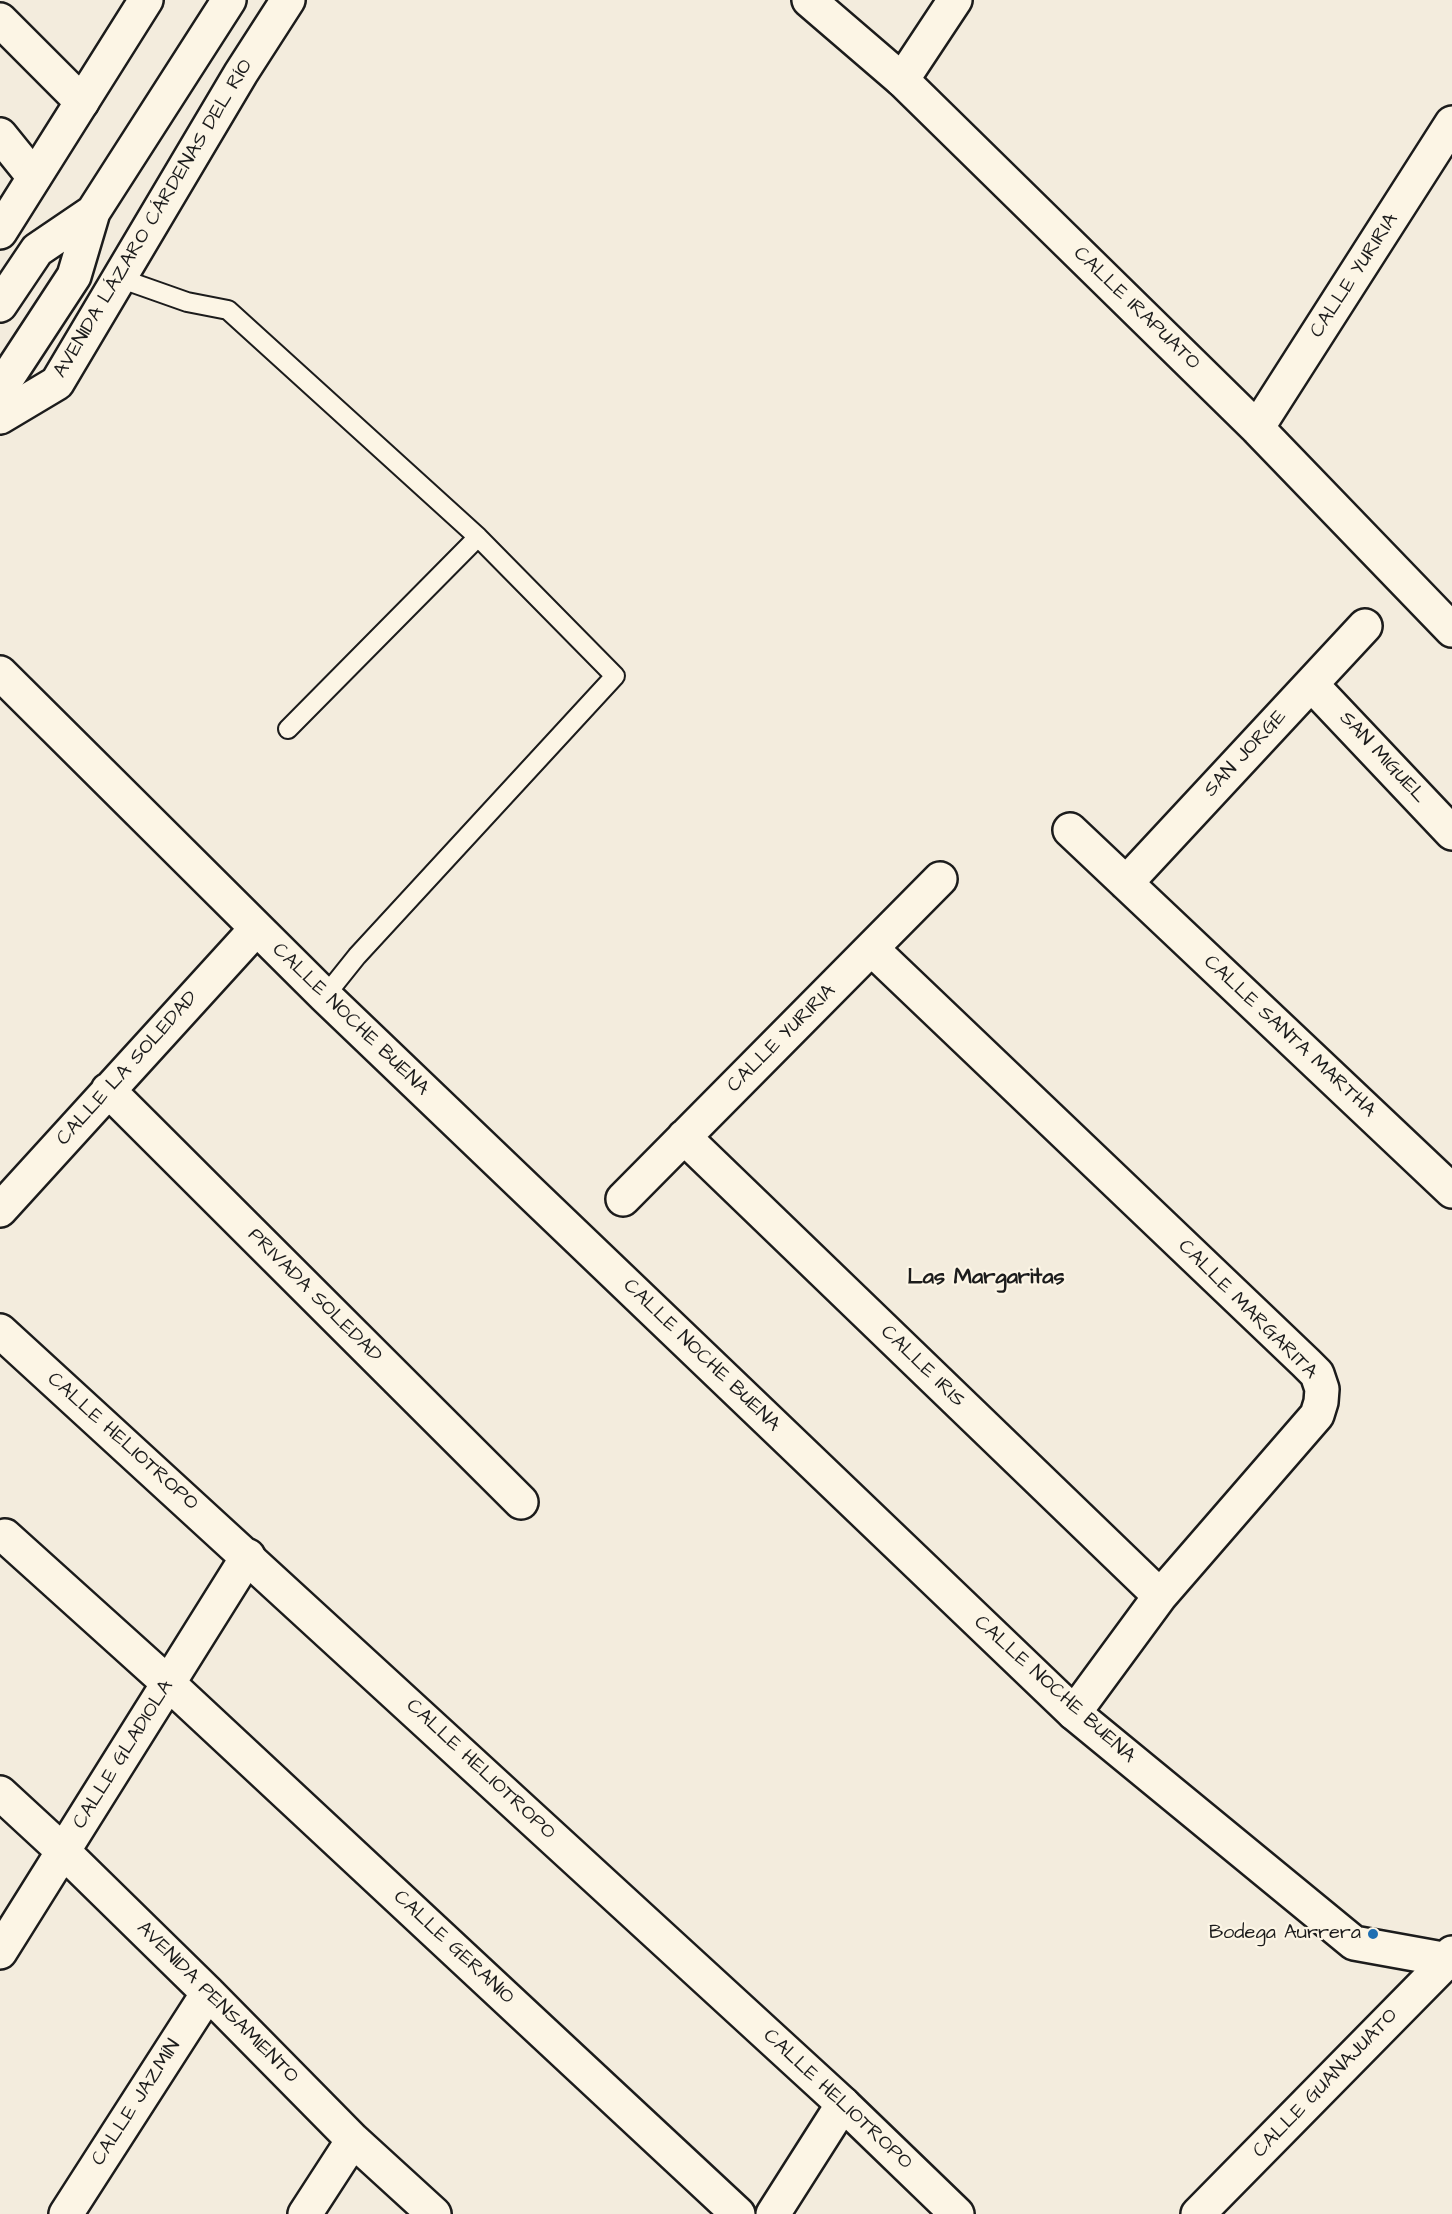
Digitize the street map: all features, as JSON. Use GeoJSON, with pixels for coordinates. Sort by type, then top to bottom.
{"type":"FeatureCollection","features":[{"type":"Feature","properties":{"kind":"street"},"geometry":{"type":"LineString","coordinates":[[0,232],[146,0]]}},
{"type":"Feature","properties":{"kind":"street","name":"AVENIDA LÁZARO CÁRDENAS DEL RÍO"},"geometry":{"type":"LineString","coordinates":[[0,389],[74,276],[93,212],[229,0]]}},
{"type":"Feature","properties":{"kind":"street","name":"AVENIDA LÁZARO CÁRDENAS DEL RÍO"},"geometry":{"type":"LineString","coordinates":[[0,417],[57,383],[241,73],[288,0]]}},
{"type":"Feature","properties":{"kind":"street","name":"CALLE IRAPUATO"},"geometry":{"type":"LineString","coordinates":[[809,0],[902,80],[1257,429],[1452,630]]}},
{"type":"Feature","properties":{"kind":"street"},"geometry":{"type":"LineString","coordinates":[[902,80],[955,0]]}},
{"type":"Feature","properties":{"kind":"street"},"geometry":{"type":"LineString","coordinates":[[0,20],[82,102]]}},
{"type":"Feature","properties":{"kind":"street","name":"CALLE YURIRIA"},"geometry":{"type":"LineString","coordinates":[[1257,429],[1452,123]]}},
{"type":"Feature","properties":{"kind":"street"},"geometry":{"type":"LineString","coordinates":[[0,135],[34,177]]}},
{"type":"Feature","properties":{"kind":"street","name":"AVENIDA LÁZARO CÁRDENAS DEL RÍO"},"geometry":{"type":"LineString","coordinates":[[0,305],[37,250],[93,212]]}},
{"type":"Feature","properties":{"kind":"street","name":"SAN JORGE"},"geometry":{"type":"LineString","coordinates":[[1126,883],[1365,626]]}},
{"type":"Feature","properties":{"kind":"street","name":"CALLE NOCHE BUENA"},"geometry":{"type":"LineString","coordinates":[[0,673],[324,996],[1074,1713],[1354,1943],[1451,1959]]}},
{"type":"Feature","properties":{"kind":"street","name":"SAN MIGUEL"},"geometry":{"type":"LineString","coordinates":[[1311,684],[1452,832]]}},
{"type":"Feature","properties":{"kind":"street","name":"CALLE SANTA MARTHA"},"geometry":{"type":"LineString","coordinates":[[1070,830],[1452,1191]]}},
{"type":"Feature","properties":{"kind":"street","name":"CALLE YURIRIA"},"geometry":{"type":"LineString","coordinates":[[623,1198],[940,879]]}},
{"type":"Feature","properties":{"kind":"street","name":"CALLE LA SOLEDAD"},"geometry":{"type":"LineString","coordinates":[[0,1210],[256,929]]}},
{"type":"Feature","properties":{"kind":"street","name":"CALLE MARGARITA"},"geometry":{"type":"LineString","coordinates":[[872,949],[1317,1374],[1322,1389],[1317,1415],[1160,1596],[1074,1713]]}},
{"type":"Feature","properties":{"kind":"street","name":"PRIVADA SOLEDAD"},"geometry":{"type":"LineString","coordinates":[[108,1090],[521,1502]]}},
{"type":"Feature","properties":{"kind":"street","name":"CALLE IRIS"},"geometry":{"type":"LineString","coordinates":[[684,1137],[1160,1596]]}},
{"type":"Feature","properties":{"kind":"street","name":"CALLE HELIOTROPO"},"geometry":{"type":"LineString","coordinates":[[0,1331],[843,2104],[957,2214]]}},
{"type":"Feature","properties":{"kind":"street","name":"CALLE GERANIO"},"geometry":{"type":"LineString","coordinates":[[5,1536],[168,1683],[738,2214]]}},
{"type":"Feature","properties":{"kind":"street","name":"CALLE GLADIOLA"},"geometry":{"type":"LineString","coordinates":[[0,1952],[248,1556]]}},
{"type":"Feature","properties":{"kind":"street","name":"AVENIDA PENSAMIENTO"},"geometry":{"type":"LineString","coordinates":[[0,1793],[64,1852],[208,1993],[353,2140],[434,2214]]}},
{"type":"Feature","properties":{"kind":"street","name":"CALLE GUANAJUATO"},"geometry":{"type":"LineString","coordinates":[[1198,2214],[1451,1959]]}},
{"type":"Feature","properties":{"kind":"street","name":"CALLE JAZMÍN"},"geometry":{"type":"LineString","coordinates":[[66,2214],[208,1993]]}},
{"type":"Feature","properties":{"kind":"street"},"geometry":{"type":"LineString","coordinates":[[773,2214],[843,2104]]}},
{"type":"Feature","properties":{"kind":"street"},"geometry":{"type":"LineString","coordinates":[[305,2214],[353,2140]]}},
{"type":"Feature","properties":{"kind":"lane"},"geometry":{"type":"LineString","coordinates":[[119,278],[187,302],[228,310],[478,537],[615,676],[357,956],[324,996]]}},
{"type":"Feature","properties":{"kind":"lane"},"geometry":{"type":"LineString","coordinates":[[288,729],[478,537]]}},
{"type":"Feature","properties":{"kind":"place","name":"Bodega Aurrera"},"geometry":{"type":"Point","coordinates":[1373,1934]}},
{"type":"Feature","properties":{"kind":"district","name":"Las Margaritas"},"geometry":{"type":"Point","coordinates":[986,1278]}}]}
